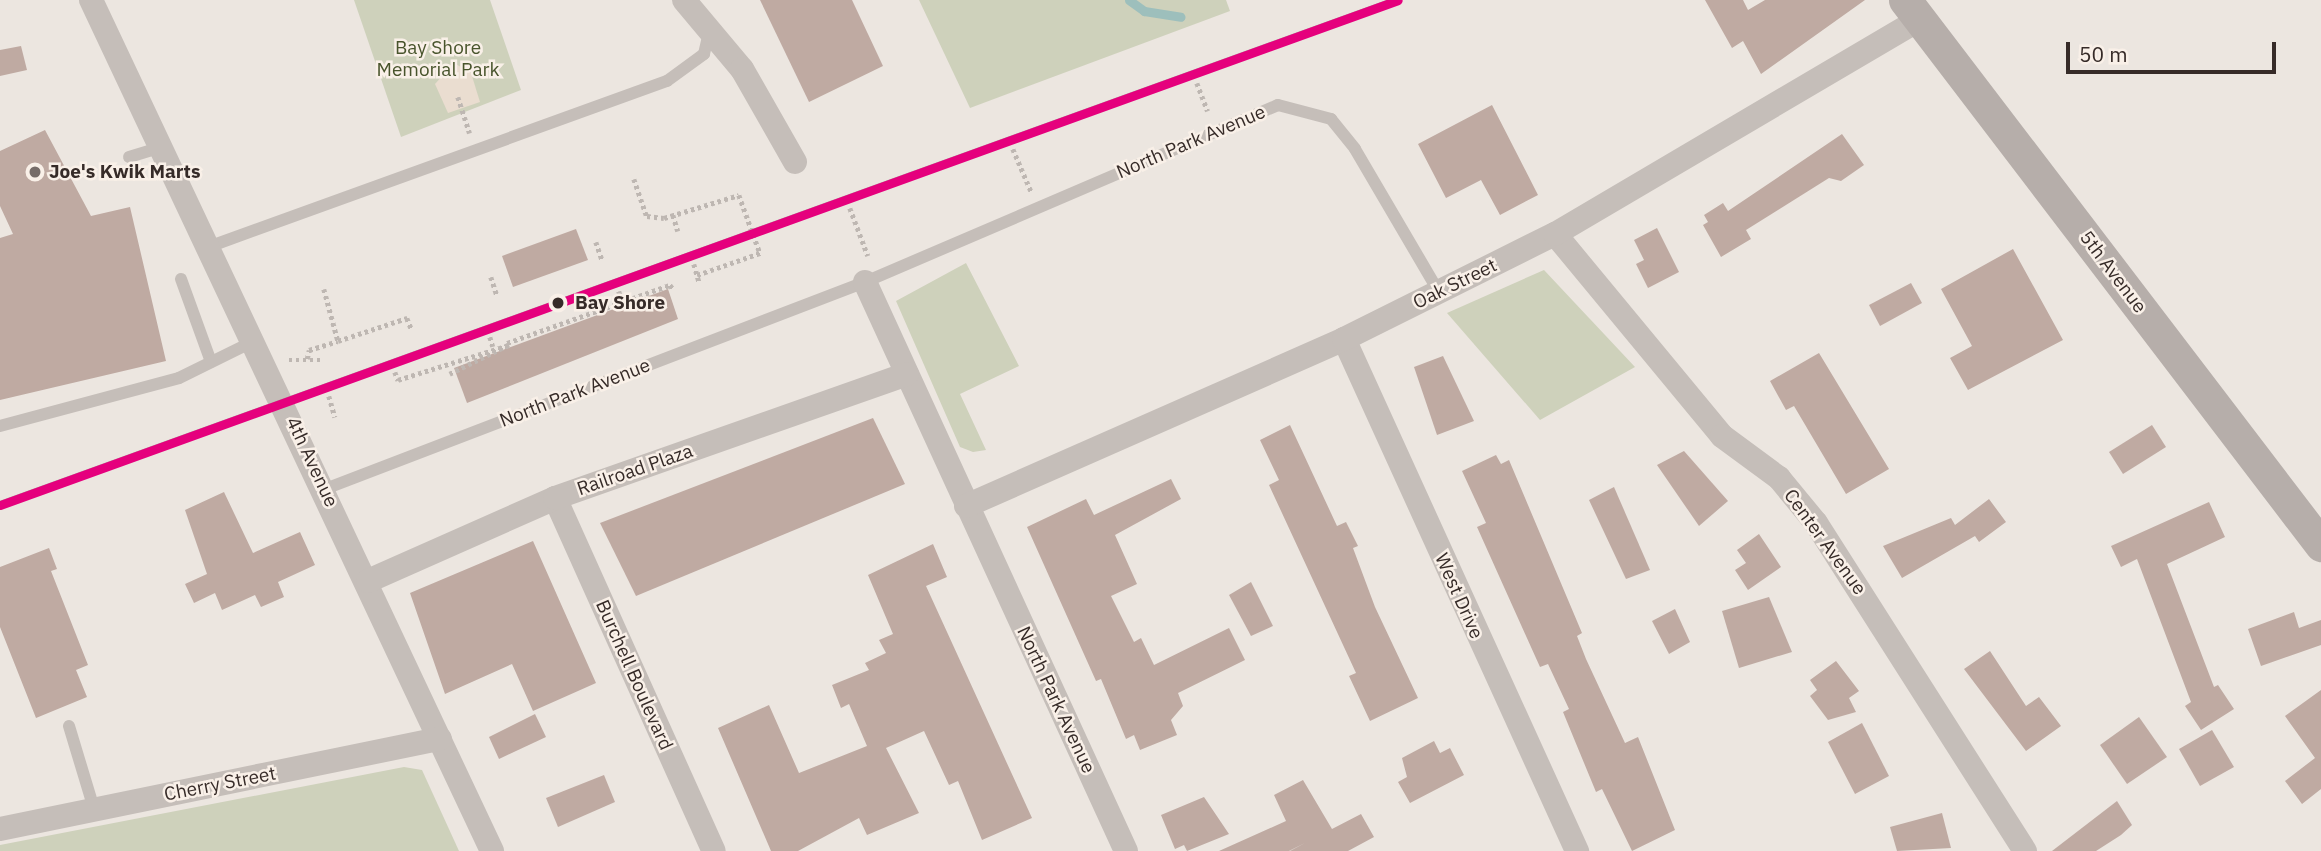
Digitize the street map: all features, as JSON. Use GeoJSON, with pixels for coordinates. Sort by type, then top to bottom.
{"type":"FeatureCollection","features":[{"type":"Feature","properties":{"kind":"main road","name":"5th Avenue"},"geometry":{"type":"LineString","coordinates":[[1913,9],[2321,545]]}},
{"type":"Feature","properties":{"kind":"street","name":"4th Avenue"},"geometry":{"type":"LineString","coordinates":[[91,0],[164,146],[492,851]]}},
{"type":"Feature","properties":{"kind":"street"},"geometry":{"type":"LineString","coordinates":[[684,0],[708,36],[742,69],[795,162]]}},
{"type":"Feature","properties":{"kind":"street","name":"Oak Street"},"geometry":{"type":"LineString","coordinates":[[966,506],[1344,340],[1555,234],[1913,9]]}},
{"type":"Feature","properties":{"kind":"street","name":"Center Avenue"},"geometry":{"type":"LineString","coordinates":[[1555,234],[1722,436],[1779,478],[1816,523],[2025,851]]}},
{"type":"Feature","properties":{"kind":"street","name":"North Park Avenue"},"geometry":{"type":"LineString","coordinates":[[868,272],[907,374],[1126,851]]}},
{"type":"Feature","properties":{"kind":"street","name":"West Drive"},"geometry":{"type":"LineString","coordinates":[[1344,340],[1577,851]]}},
{"type":"Feature","properties":{"kind":"street","name":"Railroad Plaza"},"geometry":{"type":"LineString","coordinates":[[368,581],[555,498],[907,374]]}},
{"type":"Feature","properties":{"kind":"street","name":"Burchell Boulevard"},"geometry":{"type":"LineString","coordinates":[[555,498],[714,851]]}},
{"type":"Feature","properties":{"kind":"street","name":"Cherry Street"},"geometry":{"type":"LineString","coordinates":[[0,829],[440,739]]}},
{"type":"Feature","properties":{"kind":"lane"},"geometry":{"type":"LineString","coordinates":[[211,247],[667,81],[704,54],[708,36]]}},
{"type":"Feature","properties":{"kind":"lane","name":"North Park Avenue"},"geometry":{"type":"LineString","coordinates":[[325,489],[1278,105],[1331,119],[1355,149],[1439,292]]}},
{"type":"Feature","properties":{"kind":"lane"},"geometry":{"type":"LineString","coordinates":[[129,157],[164,146]]}},
{"type":"Feature","properties":{"kind":"lane"},"geometry":{"type":"LineString","coordinates":[[181,279],[211,362]]}},
{"type":"Feature","properties":{"kind":"lane"},"geometry":{"type":"LineString","coordinates":[[0,426],[179,378],[254,340]]}},
{"type":"Feature","properties":{"kind":"lane"},"geometry":{"type":"LineString","coordinates":[[69,726],[94,809]]}},
{"type":"Feature","properties":{"kind":"path"},"geometry":{"type":"LineString","coordinates":[[1197,83],[1208,111]]}},
{"type":"Feature","properties":{"kind":"path"},"geometry":{"type":"LineString","coordinates":[[458,97],[476,150]]}},
{"type":"Feature","properties":{"kind":"path"},"geometry":{"type":"LineString","coordinates":[[1013,149],[1031,192]]}},
{"type":"Feature","properties":{"kind":"path"},"geometry":{"type":"LineString","coordinates":[[634,179],[647,216],[673,215],[739,195],[760,253],[696,275]]}},
{"type":"Feature","properties":{"kind":"path"},"geometry":{"type":"LineString","coordinates":[[850,208],[868,272]]}},
{"type":"Feature","properties":{"kind":"path"},"geometry":{"type":"LineString","coordinates":[[673,215],[678,231]]}},
{"type":"Feature","properties":{"kind":"path"},"geometry":{"type":"LineString","coordinates":[[596,242],[602,259]]}},
{"type":"Feature","properties":{"kind":"path"},"geometry":{"type":"LineString","coordinates":[[694,264],[699,282]]}},
{"type":"Feature","properties":{"kind":"path"},"geometry":{"type":"LineString","coordinates":[[491,277],[497,296]]}},
{"type":"Feature","properties":{"kind":"path"},"geometry":{"type":"LineString","coordinates":[[396,372],[398,380],[670,285],[674,290]]}},
{"type":"Feature","properties":{"kind":"path"},"geometry":{"type":"LineString","coordinates":[[324,289],[338,341]]}},
{"type":"Feature","properties":{"kind":"path"},"geometry":{"type":"LineString","coordinates":[[619,291],[622,302]]}},
{"type":"Feature","properties":{"kind":"path"},"geometry":{"type":"LineString","coordinates":[[307,359],[309,350],[407,318],[411,328]]}},
{"type":"Feature","properties":{"kind":"path"},"geometry":{"type":"LineString","coordinates":[[490,337],[493,347]]}},
{"type":"Feature","properties":{"kind":"path"},"geometry":{"type":"LineString","coordinates":[[450,374],[507,343]]}},
{"type":"Feature","properties":{"kind":"path"},"geometry":{"type":"LineString","coordinates":[[289,360],[323,360]]}},
{"type":"Feature","properties":{"kind":"path"},"geometry":{"type":"LineString","coordinates":[[329,396],[335,417]]}},
{"type":"Feature","properties":{"kind":"green space","name":"Bay Shore Memorial Park"},"geometry":{"type":"Polygon","coordinates":[[[354,0],[490,0],[521,90],[401,137],[354,0]]]}},
{"type":"Feature","properties":{"kind":"green space"},"geometry":{"type":"Polygon","coordinates":[[[919,0],[1226,0],[1230,11],[970,108],[919,0]]]}},
{"type":"Feature","properties":{"kind":"green space"},"geometry":{"type":"Polygon","coordinates":[[[966,263],[1019,366],[960,394],[986,450],[973,452],[960,447],[896,301],[966,263]]]}},
{"type":"Feature","properties":{"kind":"green space"},"geometry":{"type":"Polygon","coordinates":[[[1544,270],[1635,367],[1540,420],[1447,313],[1544,270]]]}},
{"type":"Feature","properties":{"kind":"green space"},"geometry":{"type":"Polygon","coordinates":[[[404,767],[422,770],[459,851],[0,851],[0,845],[404,767]]]}},
{"type":"Feature","properties":{"kind":"shaded area"},"geometry":{"type":"Polygon","coordinates":[[[454,63],[471,73],[480,102],[448,113],[435,84],[454,63]]]}},
{"type":"Feature","properties":{"kind":"building"},"geometry":{"type":"Polygon","coordinates":[[[760,0],[852,0],[883,66],[809,102],[760,0]]]}},
{"type":"Feature","properties":{"kind":"building"},"geometry":{"type":"Polygon","coordinates":[[[1705,0],[1743,0],[1748,10],[1765,0],[1865,0],[1761,74],[1743,41],[1732,48],[1705,0]]]}},
{"type":"Feature","properties":{"kind":"building"},"geometry":{"type":"Polygon","coordinates":[[[21,46],[27,70],[0,76],[0,50],[21,46]]]}},
{"type":"Feature","properties":{"kind":"building"},"geometry":{"type":"Polygon","coordinates":[[[1492,105],[1538,195],[1500,215],[1481,180],[1446,198],[1418,144],[1492,105]]]}},
{"type":"Feature","properties":{"kind":"building"},"geometry":{"type":"Polygon","coordinates":[[[45,130],[91,216],[130,207],[166,361],[0,400],[0,238],[13,234],[0,206],[0,151],[45,130]]]}},
{"type":"Feature","properties":{"kind":"building"},"geometry":{"type":"Polygon","coordinates":[[[1842,134],[1864,165],[1841,181],[1829,178],[1746,230],[1751,239],[1721,257],[1703,225],[1708,222],[1704,215],[1723,203],[1728,211],[1842,134]]]}},
{"type":"Feature","properties":{"kind":"building"},"geometry":{"type":"Polygon","coordinates":[[[1657,228],[1679,272],[1648,288],[1636,264],[1644,260],[1634,240],[1657,228]]]}},
{"type":"Feature","properties":{"kind":"building"},"geometry":{"type":"Polygon","coordinates":[[[576,229],[588,260],[513,287],[502,256],[576,229]]]}},
{"type":"Feature","properties":{"kind":"building"},"geometry":{"type":"Polygon","coordinates":[[[2013,249],[2063,340],[1968,390],[1950,358],[1972,346],[1941,289],[2013,249]]]}},
{"type":"Feature","properties":{"kind":"building"},"geometry":{"type":"Polygon","coordinates":[[[1911,283],[1922,303],[1880,326],[1869,305],[1911,283]]]}},
{"type":"Feature","properties":{"kind":"building","name":"Bay Shore"},"geometry":{"type":"Polygon","coordinates":[[[668,289],[678,319],[467,403],[454,368],[668,289]]]}},
{"type":"Feature","properties":{"kind":"building"},"geometry":{"type":"Polygon","coordinates":[[[1819,353],[1889,469],[1846,494],[1794,406],[1786,410],[1770,381],[1819,353]]]}},
{"type":"Feature","properties":{"kind":"building"},"geometry":{"type":"Polygon","coordinates":[[[1443,356],[1474,421],[1437,435],[1414,367],[1443,356]]]}},
{"type":"Feature","properties":{"kind":"building"},"geometry":{"type":"Polygon","coordinates":[[[873,418],[905,484],[636,596],[600,523],[873,418]]]}},
{"type":"Feature","properties":{"kind":"building"},"geometry":{"type":"Polygon","coordinates":[[[1290,425],[1337,526],[1346,522],[1358,546],[1353,548],[1375,607],[1418,698],[1370,721],[1349,676],[1356,673],[1269,485],[1279,480],[1260,440],[1290,425]]]}},
{"type":"Feature","properties":{"kind":"building"},"geometry":{"type":"Polygon","coordinates":[[[2152,425],[2166,447],[2123,474],[2109,452],[2152,425]]]}},
{"type":"Feature","properties":{"kind":"building"},"geometry":{"type":"Polygon","coordinates":[[[1684,451],[1728,501],[1699,526],[1657,465],[1684,451]]]}},
{"type":"Feature","properties":{"kind":"building"},"geometry":{"type":"Polygon","coordinates":[[[1496,455],[1501,464],[1509,460],[1582,633],[1577,636],[1586,659],[1625,743],[1638,737],[1675,830],[1632,851],[1602,789],[1596,792],[1563,712],[1569,709],[1548,664],[1540,667],[1477,527],[1486,523],[1462,471],[1496,455]]]}},
{"type":"Feature","properties":{"kind":"building"},"geometry":{"type":"Polygon","coordinates":[[[1171,479],[1181,499],[1115,535],[1137,584],[1111,596],[1134,642],[1141,638],[1154,665],[1229,628],[1245,660],[1178,693],[1183,706],[1171,720],[1177,735],[1140,750],[1134,735],[1126,739],[1101,679],[1096,681],[1027,527],[1086,499],[1094,515],[1171,479]]]}},
{"type":"Feature","properties":{"kind":"building"},"geometry":{"type":"Polygon","coordinates":[[[1614,487],[1650,570],[1626,579],[1589,500],[1614,487]]]}},
{"type":"Feature","properties":{"kind":"building"},"geometry":{"type":"Polygon","coordinates":[[[224,492],[253,553],[300,532],[315,565],[278,582],[284,597],[261,607],[255,595],[222,610],[215,593],[194,603],[185,584],[207,574],[185,510],[224,492]]]}},
{"type":"Feature","properties":{"kind":"building"},"geometry":{"type":"Polygon","coordinates":[[[1989,499],[2006,522],[1979,542],[1975,536],[1902,578],[1883,546],[1951,518],[1955,525],[1989,499]]]}},
{"type":"Feature","properties":{"kind":"building"},"geometry":{"type":"Polygon","coordinates":[[[2209,502],[2225,537],[2167,564],[2214,687],[2218,685],[2234,709],[2201,730],[2185,706],[2191,702],[2137,559],[2121,567],[2111,546],[2209,502]]]}},
{"type":"Feature","properties":{"kind":"building"},"geometry":{"type":"Polygon","coordinates":[[[1759,534],[1781,567],[1748,590],[1735,570],[1746,563],[1737,550],[1759,534]]]}},
{"type":"Feature","properties":{"kind":"building"},"geometry":{"type":"Polygon","coordinates":[[[533,541],[596,683],[533,711],[512,664],[445,694],[410,593],[533,541]]]}},
{"type":"Feature","properties":{"kind":"building"},"geometry":{"type":"Polygon","coordinates":[[[933,544],[947,577],[926,586],[1032,818],[982,840],[958,781],[949,785],[924,731],[886,748],[919,813],[867,835],[859,818],[798,851],[771,851],[718,728],[769,705],[799,773],[867,746],[849,704],[841,708],[832,685],[869,670],[865,663],[886,653],[879,640],[893,634],[868,575],[933,544]]]}},
{"type":"Feature","properties":{"kind":"building"},"geometry":{"type":"Polygon","coordinates":[[[49,548],[57,569],[51,571],[88,665],[76,670],[87,697],[36,718],[0,627],[0,567],[49,548]]]}},
{"type":"Feature","properties":{"kind":"building"},"geometry":{"type":"Polygon","coordinates":[[[1251,582],[1273,626],[1251,636],[1229,595],[1251,582]]]}},
{"type":"Feature","properties":{"kind":"building"},"geometry":{"type":"Polygon","coordinates":[[[1769,597],[1792,652],[1739,668],[1722,611],[1769,597]]]}},
{"type":"Feature","properties":{"kind":"building"},"geometry":{"type":"Polygon","coordinates":[[[1675,609],[1690,642],[1669,654],[1652,621],[1675,609]]]}},
{"type":"Feature","properties":{"kind":"building"},"geometry":{"type":"Polygon","coordinates":[[[2294,612],[2299,628],[2321,620],[2321,645],[2261,666],[2248,629],[2294,612]]]}},
{"type":"Feature","properties":{"kind":"building"},"geometry":{"type":"Polygon","coordinates":[[[1990,651],[2026,706],[2039,697],[2061,726],[2026,751],[1964,669],[1990,651]]]}},
{"type":"Feature","properties":{"kind":"building"},"geometry":{"type":"Polygon","coordinates":[[[1836,661],[1859,691],[1849,698],[1856,712],[1828,720],[1810,696],[1817,690],[1810,680],[1836,661]]]}},
{"type":"Feature","properties":{"kind":"building"},"geometry":{"type":"Polygon","coordinates":[[[2321,690],[2321,789],[2302,804],[2285,781],[2315,758],[2285,716],[2321,690]]]}},
{"type":"Feature","properties":{"kind":"building"},"geometry":{"type":"Polygon","coordinates":[[[535,714],[546,737],[499,759],[489,737],[535,714]]]}},
{"type":"Feature","properties":{"kind":"building"},"geometry":{"type":"Polygon","coordinates":[[[2139,717],[2167,757],[2127,784],[2100,745],[2139,717]]]}},
{"type":"Feature","properties":{"kind":"building"},"geometry":{"type":"Polygon","coordinates":[[[1862,723],[1889,776],[1855,794],[1828,742],[1862,723]]]}},
{"type":"Feature","properties":{"kind":"building"},"geometry":{"type":"Polygon","coordinates":[[[2212,730],[2234,767],[2200,786],[2179,749],[2212,730]]]}},
{"type":"Feature","properties":{"kind":"building"},"geometry":{"type":"Polygon","coordinates":[[[1434,741],[1440,753],[1450,748],[1464,775],[1410,803],[1398,782],[1407,777],[1402,758],[1434,741]]]}},
{"type":"Feature","properties":{"kind":"building"},"geometry":{"type":"Polygon","coordinates":[[[604,775],[615,802],[558,827],[546,798],[604,775]]]}},
{"type":"Feature","properties":{"kind":"building"},"geometry":{"type":"Polygon","coordinates":[[[1303,780],[1332,829],[1361,814],[1374,837],[1348,851],[1290,851],[1305,843],[1289,851],[1219,851],[1286,821],[1274,795],[1303,780]]]}},
{"type":"Feature","properties":{"kind":"building"},"geometry":{"type":"Polygon","coordinates":[[[1204,797],[1229,834],[1187,851],[1184,845],[1175,849],[1161,815],[1204,797]]]}},
{"type":"Feature","properties":{"kind":"building"},"geometry":{"type":"Polygon","coordinates":[[[2117,801],[2132,825],[2121,835],[2096,851],[2052,851],[2117,801]]]}},
{"type":"Feature","properties":{"kind":"building"},"geometry":{"type":"Polygon","coordinates":[[[1942,813],[1951,848],[1897,851],[1890,827],[1942,813]]]}},
{"type":"Feature","properties":{"kind":"waterway"},"geometry":{"type":"LineString","coordinates":[[1129,0],[1144,11],[1181,17]]}},
{"type":"Feature","properties":{"kind":"railway"},"geometry":{"type":"LineString","coordinates":[[0,505],[1398,0]]}},
{"type":"Feature","properties":{"kind":"transit line"},"geometry":{"type":"LineString","coordinates":[[0,505],[1398,0]]}},
{"type":"Feature","properties":{"kind":"place","name":"Joe's Kwik Marts"},"geometry":{"type":"Point","coordinates":[35,172]}},
{"type":"Feature","properties":{"kind":"place","name":"Bay Shore"},"geometry":{"type":"Point","coordinates":[558,303]}}]}
